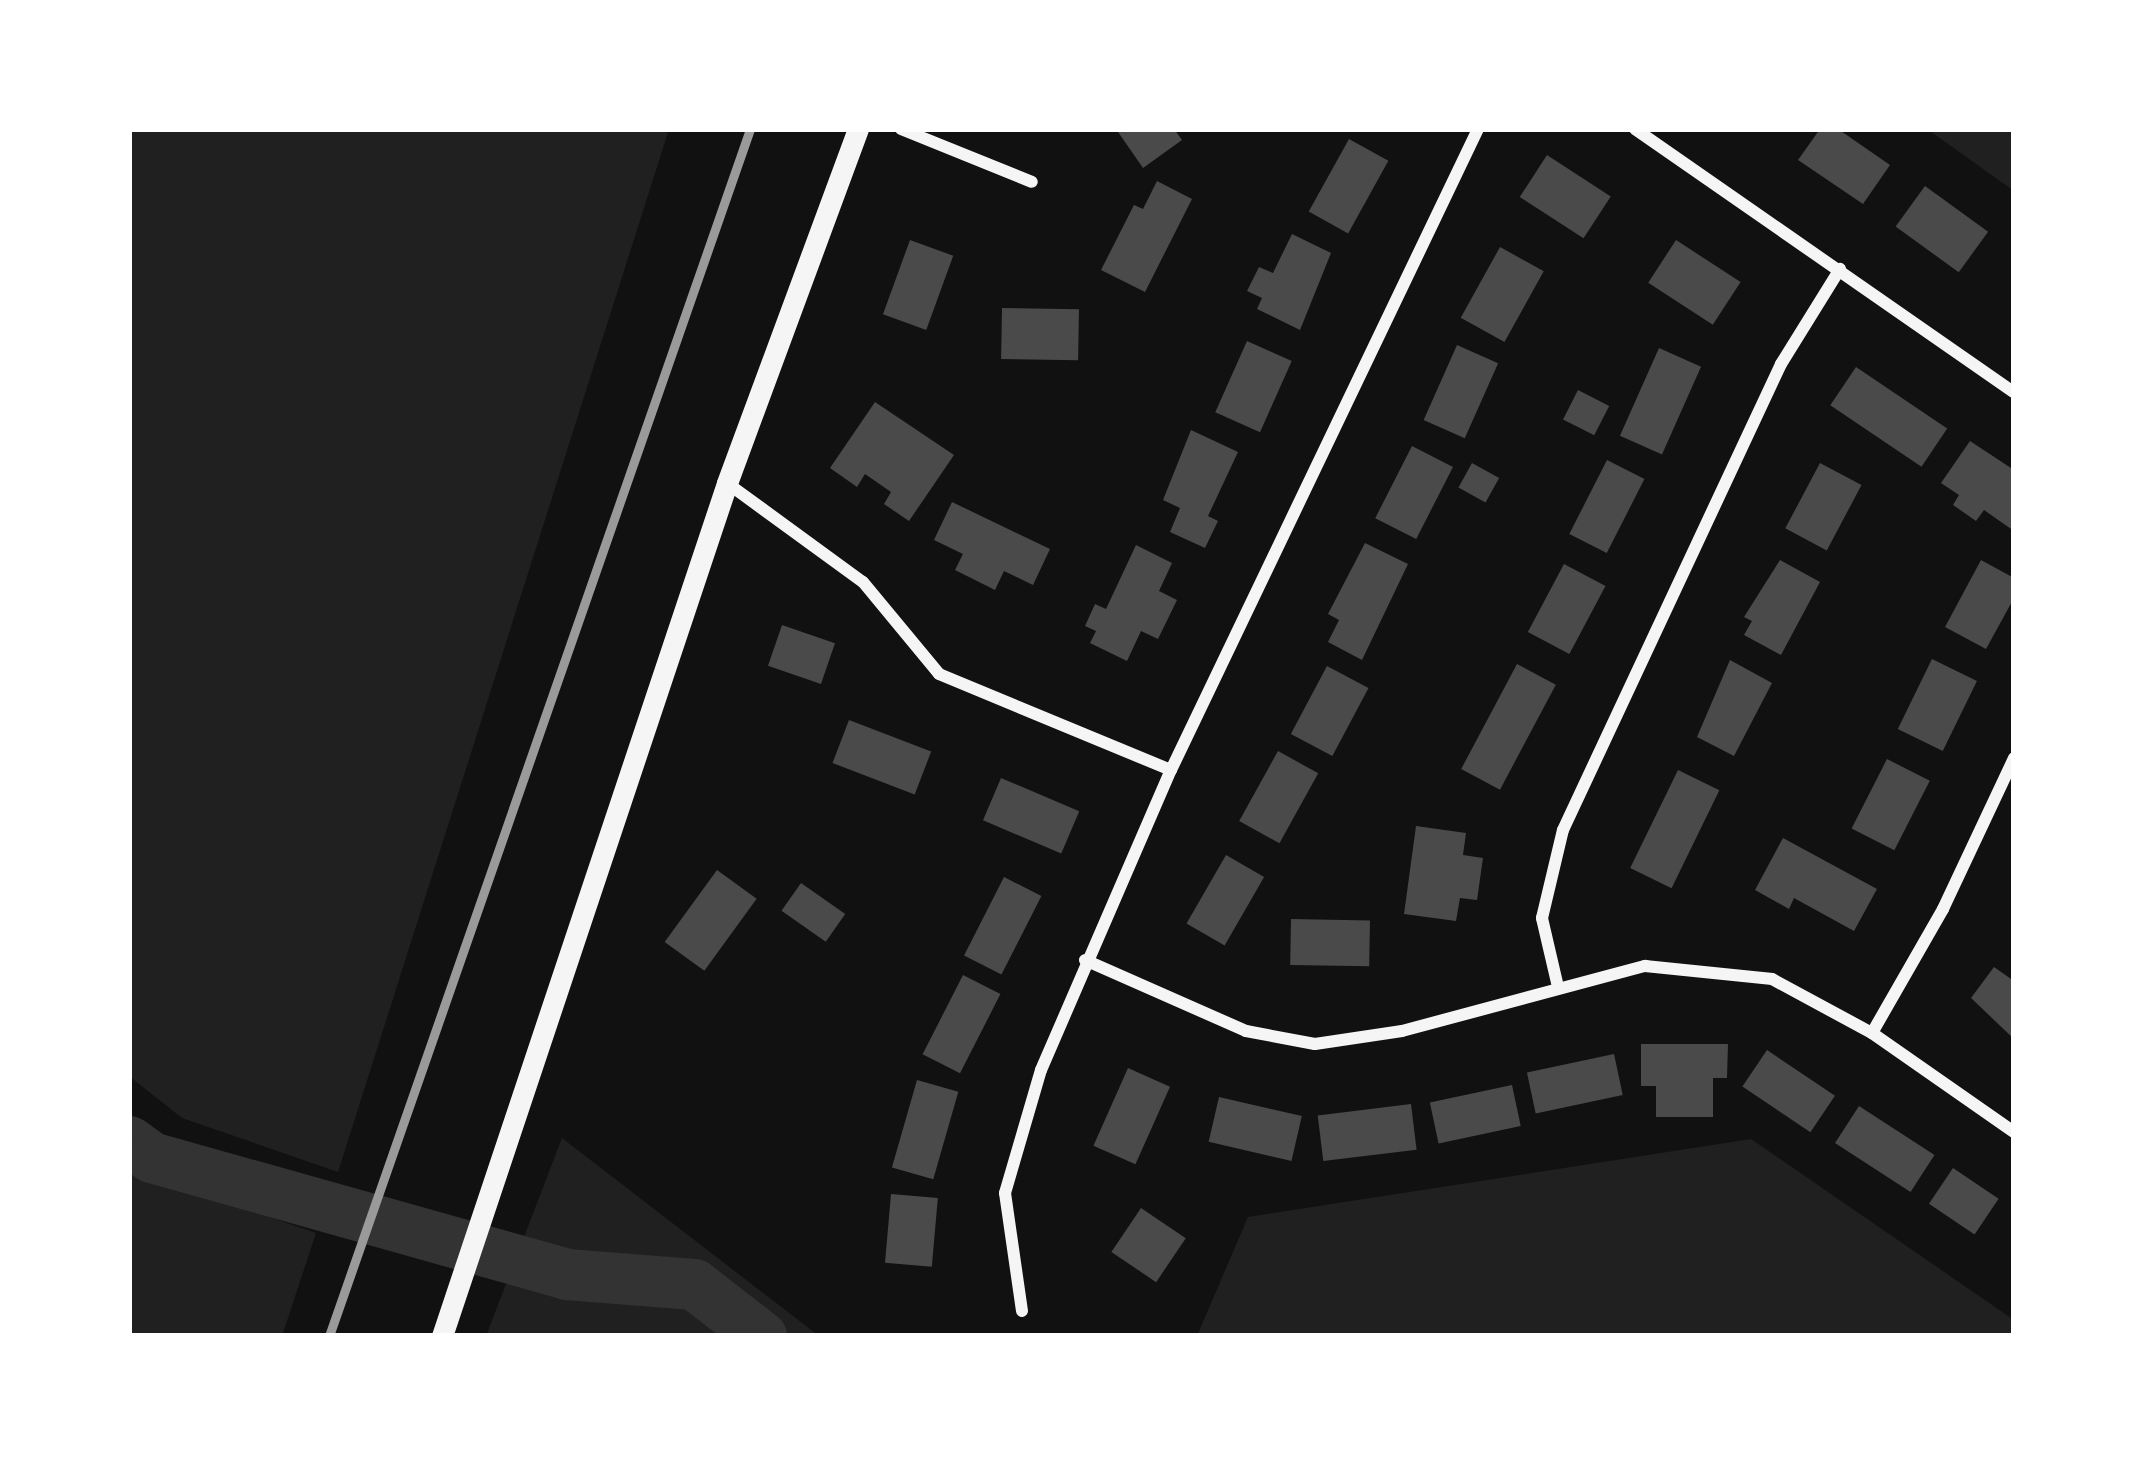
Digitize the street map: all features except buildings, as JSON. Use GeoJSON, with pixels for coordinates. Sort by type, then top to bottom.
{"type":"FeatureCollection","features":[{"type":"Feature","properties":{"kind":"street"},"geometry":{"type":"LineString","coordinates":[[445,1328],[727,483],[858,129]]}},
{"type":"Feature","properties":{"kind":"street"},"geometry":{"type":"LineString","coordinates":[[901,129],[1032,182]]}},
{"type":"Feature","properties":{"kind":"street"},"geometry":{"type":"LineString","coordinates":[[1022,1311],[1005,1193],[1085,960],[1478,129]]}},
{"type":"Feature","properties":{"kind":"street"},"geometry":{"type":"LineString","coordinates":[[1635,129],[2014,392]]}},
{"type":"Feature","properties":{"kind":"street"},"geometry":{"type":"LineString","coordinates":[[1558,987],[1542,918],[1564,830],[1781,364],[1840,269]]}},
{"type":"Feature","properties":{"kind":"street"},"geometry":{"type":"LineString","coordinates":[[727,483],[863,582],[939,674],[1171,770]]}},
{"type":"Feature","properties":{"kind":"street"},"geometry":{"type":"LineString","coordinates":[[1872,1033],[1943,909],[2014,758]]}},
{"type":"Feature","properties":{"kind":"street"},"geometry":{"type":"LineString","coordinates":[[1085,960],[1246,1031],[1316,1044],[1402,1031],[1645,966],[1710,968],[1772,979],[1872,1033],[2014,1132]]}},
{"type":"Feature","properties":{"kind":"shaded area"},"geometry":{"type":"Polygon","coordinates":[[[129,129],[669,129],[338,1172],[182,1118],[129,1076],[129,129]]]}},
{"type":"Feature","properties":{"kind":"shaded area"},"geometry":{"type":"Polygon","coordinates":[[[1927,129],[2014,129],[2014,191],[1927,129]]]}},
{"type":"Feature","properties":{"kind":"shaded area"},"geometry":{"type":"Polygon","coordinates":[[[562,1138],[819,1336],[486,1336],[562,1138]]]}},
{"type":"Feature","properties":{"kind":"shaded area"},"geometry":{"type":"Polygon","coordinates":[[[1751,1139],[2014,1320],[2014,1336],[1197,1336],[1248,1217],[1751,1139]]]}},
{"type":"Feature","properties":{"kind":"shaded area"},"geometry":{"type":"Polygon","coordinates":[[[129,1168],[316,1233],[282,1336],[129,1336],[129,1168]]]}},
{"type":"Feature","properties":{"kind":"waterway"},"geometry":{"type":"LineString","coordinates":[[129,1141],[151,1157],[566,1274],[694,1284],[761,1336]]}},
{"type":"Feature","properties":{"kind":"railway"},"geometry":{"type":"LineString","coordinates":[[329,1336],[750,129]]}}]}
